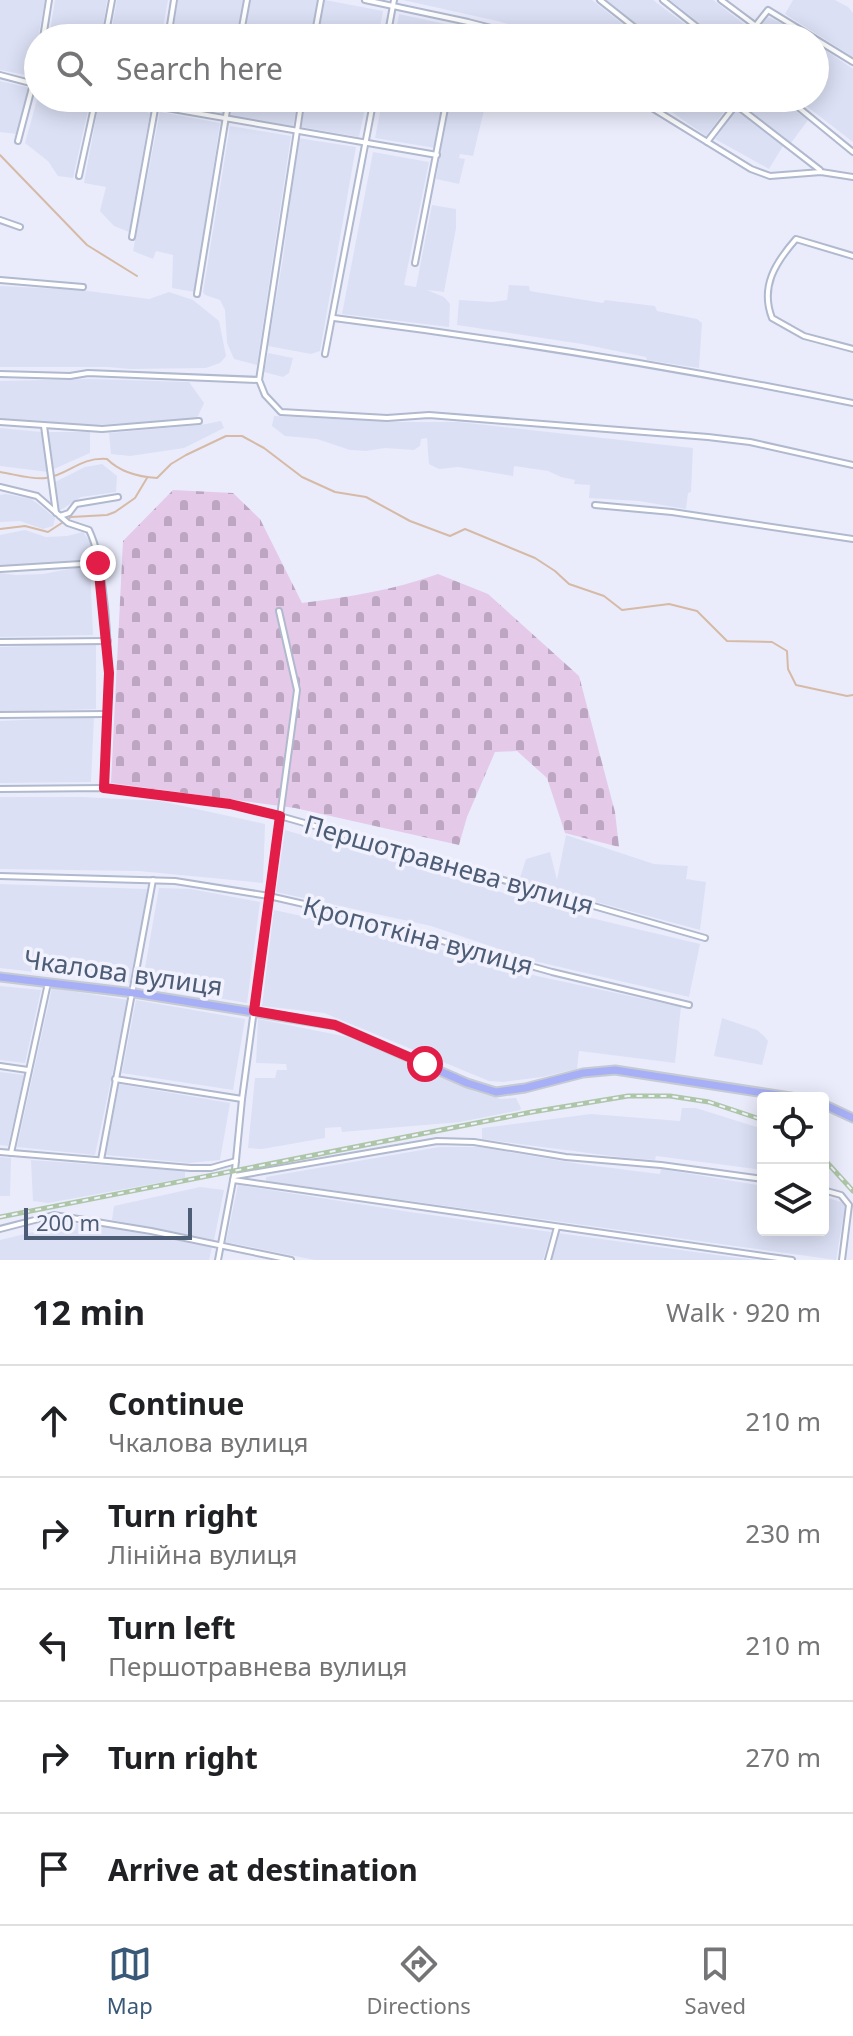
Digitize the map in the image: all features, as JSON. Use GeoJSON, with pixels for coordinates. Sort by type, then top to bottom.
{"type":"FeatureCollection","features":[{"type":"Feature","properties":{"kind":"main road","name":"Чкалова вулиця"},"geometry":{"type":"LineString","coordinates":[[0,977],[134,993],[335,1025],[467,1083],[496,1092],[583,1073],[615,1070],[758,1092]]}},
{"type":"Feature","properties":{"kind":"main road"},"geometry":{"type":"LineString","coordinates":[[829,1107],[853,1118]]}},
{"type":"Feature","properties":{"kind":"street"},"geometry":{"type":"LineString","coordinates":[[45,24],[49,0]]}},
{"type":"Feature","properties":{"kind":"street"},"geometry":{"type":"LineString","coordinates":[[108,24],[112,0]]}},
{"type":"Feature","properties":{"kind":"street"},"geometry":{"type":"LineString","coordinates":[[170,24],[174,0]]}},
{"type":"Feature","properties":{"kind":"street"},"geometry":{"type":"LineString","coordinates":[[243,24],[247,0]]}},
{"type":"Feature","properties":{"kind":"street"},"geometry":{"type":"LineString","coordinates":[[317,24],[321,0]]}},
{"type":"Feature","properties":{"kind":"street"},"geometry":{"type":"LineString","coordinates":[[365,0],[394,3],[476,24]]}},
{"type":"Feature","properties":{"kind":"street"},"geometry":{"type":"LineString","coordinates":[[600,0],[630,24]]}},
{"type":"Feature","properties":{"kind":"street"},"geometry":{"type":"LineString","coordinates":[[663,0],[693,24]]}},
{"type":"Feature","properties":{"kind":"street"},"geometry":{"type":"LineString","coordinates":[[721,0],[753,24]]}},
{"type":"Feature","properties":{"kind":"street"},"geometry":{"type":"LineString","coordinates":[[390,24],[394,3]]}},
{"type":"Feature","properties":{"kind":"street"},"geometry":{"type":"LineString","coordinates":[[758,24],[768,10],[791,24]]}},
{"type":"Feature","properties":{"kind":"street"},"geometry":{"type":"LineString","coordinates":[[829,47],[853,62]]}},
{"type":"Feature","properties":{"kind":"street"},"geometry":{"type":"LineString","coordinates":[[0,75],[24,81]]}},
{"type":"Feature","properties":{"kind":"street"},"geometry":{"type":"LineString","coordinates":[[18,141],[27,112]]}},
{"type":"Feature","properties":{"kind":"street"},"geometry":{"type":"LineString","coordinates":[[79,176],[93,112]]}},
{"type":"Feature","properties":{"kind":"street"},"geometry":{"type":"LineString","coordinates":[[132,237],[155,112]]}},
{"type":"Feature","properties":{"kind":"street"},"geometry":{"type":"LineString","coordinates":[[185,112],[437,155]]}},
{"type":"Feature","properties":{"kind":"street"},"geometry":{"type":"LineString","coordinates":[[197,294],[226,112]]}},
{"type":"Feature","properties":{"kind":"street"},"geometry":{"type":"LineString","coordinates":[[299,112],[259,380],[265,395],[281,412],[387,418],[429,415],[708,437],[750,442],[853,465]]}},
{"type":"Feature","properties":{"kind":"street"},"geometry":{"type":"LineString","coordinates":[[325,354],[371,112]]}},
{"type":"Feature","properties":{"kind":"street"},"geometry":{"type":"LineString","coordinates":[[415,263],[445,112]]}},
{"type":"Feature","properties":{"kind":"street"},"geometry":{"type":"LineString","coordinates":[[659,112],[751,169],[770,176],[821,172],[853,177]]}},
{"type":"Feature","properties":{"kind":"street"},"geometry":{"type":"LineString","coordinates":[[707,142],[731,112]]}},
{"type":"Feature","properties":{"kind":"street"},"geometry":{"type":"LineString","coordinates":[[745,112],[821,172]]}},
{"type":"Feature","properties":{"kind":"street"},"geometry":{"type":"LineString","coordinates":[[804,112],[853,152]]}},
{"type":"Feature","properties":{"kind":"street"},"geometry":{"type":"LineString","coordinates":[[0,220],[20,227]]}},
{"type":"Feature","properties":{"kind":"street"},"geometry":{"type":"LineString","coordinates":[[853,256],[796,239],[774,268],[768,283],[766,303],[772,318],[804,336],[853,349]]}},
{"type":"Feature","properties":{"kind":"street"},"geometry":{"type":"LineString","coordinates":[[0,280],[83,287]]}},
{"type":"Feature","properties":{"kind":"street"},"geometry":{"type":"LineString","coordinates":[[334,318],[453,333],[853,403]]}},
{"type":"Feature","properties":{"kind":"street"},"geometry":{"type":"LineString","coordinates":[[0,374],[70,376],[88,373],[259,380]]}},
{"type":"Feature","properties":{"kind":"street"},"geometry":{"type":"LineString","coordinates":[[0,422],[102,429],[199,421]]}},
{"type":"Feature","properties":{"kind":"street"},"geometry":{"type":"LineString","coordinates":[[44,426],[62,518]]}},
{"type":"Feature","properties":{"kind":"street"},"geometry":{"type":"LineString","coordinates":[[0,487],[37,496],[62,518],[89,530],[96,545],[108,641],[104,788]]}},
{"type":"Feature","properties":{"kind":"street"},"geometry":{"type":"LineString","coordinates":[[62,518],[76,504],[118,497]]}},
{"type":"Feature","properties":{"kind":"street"},"geometry":{"type":"LineString","coordinates":[[595,505],[672,512],[853,539]]}},
{"type":"Feature","properties":{"kind":"street"},"geometry":{"type":"LineString","coordinates":[[0,569],[98,563]]}},
{"type":"Feature","properties":{"kind":"street"},"geometry":{"type":"LineString","coordinates":[[218,1260],[234,1178],[297,690],[279,611]]}},
{"type":"Feature","properties":{"kind":"street"},"geometry":{"type":"LineString","coordinates":[[0,642],[108,641]]}},
{"type":"Feature","properties":{"kind":"street"},"geometry":{"type":"LineString","coordinates":[[0,715],[107,714]]}},
{"type":"Feature","properties":{"kind":"street","name":"Першотравнева вулиця"},"geometry":{"type":"LineString","coordinates":[[0,789],[104,788],[230,804],[705,938]]}},
{"type":"Feature","properties":{"kind":"street","name":"Кропоткіна вулиця"},"geometry":{"type":"LineString","coordinates":[[0,876],[175,881],[269,896],[343,913],[544,970],[689,1005]]}},
{"type":"Feature","properties":{"kind":"street"},"geometry":{"type":"LineString","coordinates":[[101,1160],[153,880]]}},
{"type":"Feature","properties":{"kind":"street"},"geometry":{"type":"LineString","coordinates":[[11,1153],[48,982]]}},
{"type":"Feature","properties":{"kind":"street"},"geometry":{"type":"LineString","coordinates":[[0,1066],[28,1070]]}},
{"type":"Feature","properties":{"kind":"street"},"geometry":{"type":"LineString","coordinates":[[115,1079],[242,1099]]}},
{"type":"Feature","properties":{"kind":"street"},"geometry":{"type":"LineString","coordinates":[[234,1178],[437,1141],[474,1142],[566,1157],[661,1165],[757,1178]]}},
{"type":"Feature","properties":{"kind":"street"},"geometry":{"type":"LineString","coordinates":[[0,1152],[191,1168],[211,1168],[236,1161]]}},
{"type":"Feature","properties":{"kind":"street"},"geometry":{"type":"LineString","coordinates":[[234,1178],[792,1260]]}},
{"type":"Feature","properties":{"kind":"street"},"geometry":{"type":"LineString","coordinates":[[829,1192],[841,1195],[849,1205],[842,1260]]}},
{"type":"Feature","properties":{"kind":"street"},"geometry":{"type":"LineString","coordinates":[[0,1229],[54,1215],[291,1260]]}},
{"type":"Feature","properties":{"kind":"street"},"geometry":{"type":"LineString","coordinates":[[548,1260],[557,1227]]}},
{"type":"Feature","properties":{"kind":"shaded area"},"geometry":{"type":"Polygon","coordinates":[[[0,0],[45,0],[41,24],[24,24],[24,75],[0,70],[0,0]]]}},
{"type":"Feature","properties":{"kind":"shaded area"},"geometry":{"type":"Polygon","coordinates":[[[55,0],[107,0],[103,24],[51,24],[55,0]]]}},
{"type":"Feature","properties":{"kind":"shaded area"},"geometry":{"type":"Polygon","coordinates":[[[117,0],[168,0],[164,24],[113,24],[117,0]]]}},
{"type":"Feature","properties":{"kind":"shaded area"},"geometry":{"type":"Polygon","coordinates":[[[178,0],[243,0],[239,24],[174,24],[178,0]]]}},
{"type":"Feature","properties":{"kind":"shaded area"},"geometry":{"type":"Polygon","coordinates":[[[251,0],[318,0],[313,24],[247,24],[251,0]]]}},
{"type":"Feature","properties":{"kind":"shaded area"},"geometry":{"type":"Polygon","coordinates":[[[325,0],[383,11],[381,24],[321,24],[325,0]]]}},
{"type":"Feature","properties":{"kind":"shaded area"},"geometry":{"type":"Polygon","coordinates":[[[403,0],[592,0],[622,24],[508,24],[403,0]]]}},
{"type":"Feature","properties":{"kind":"shaded area"},"geometry":{"type":"Polygon","coordinates":[[[606,0],[653,0],[685,24],[636,24],[606,0]]]}},
{"type":"Feature","properties":{"kind":"shaded area"},"geometry":{"type":"Polygon","coordinates":[[[670,0],[713,0],[744,24],[700,24],[670,0]]]}},
{"type":"Feature","properties":{"kind":"shaded area"},"geometry":{"type":"Polygon","coordinates":[[[793,0],[835,0],[848,7],[853,13],[853,57],[829,42],[829,24],[801,24],[785,14],[793,0]]]}},
{"type":"Feature","properties":{"kind":"shaded area"},"geometry":{"type":"Polygon","coordinates":[[[399,14],[445,24],[397,24],[399,14]]]}},
{"type":"Feature","properties":{"kind":"shaded area"},"geometry":{"type":"Polygon","coordinates":[[[768,17],[783,24],[762,24],[768,17]]]}},
{"type":"Feature","properties":{"kind":"shaded area"},"geometry":{"type":"Polygon","coordinates":[[[829,53],[853,69],[853,142],[814,112],[829,112],[829,53]]]}},
{"type":"Feature","properties":{"kind":"shaded area"},"geometry":{"type":"Polygon","coordinates":[[[0,81],[24,87],[24,108],[16,134],[0,132],[0,81]]]}},
{"type":"Feature","properties":{"kind":"shaded area"},"geometry":{"type":"Polygon","coordinates":[[[34,112],[88,112],[73,178],[58,176],[48,161],[25,143],[34,112]]]}},
{"type":"Feature","properties":{"kind":"shaded area"},"geometry":{"type":"Polygon","coordinates":[[[97,112],[150,113],[129,232],[114,226],[100,211],[106,187],[84,183],[97,112]]]}},
{"type":"Feature","properties":{"kind":"shaded area"},"geometry":{"type":"Polygon","coordinates":[[[160,112],[220,123],[195,292],[172,288],[173,255],[156,251],[153,259],[133,251],[160,112]]]}},
{"type":"Feature","properties":{"kind":"shaded area"},"geometry":{"type":"Polygon","coordinates":[[[231,112],[296,112],[293,126],[230,116],[231,112]]]}},
{"type":"Feature","properties":{"kind":"shaded area"},"geometry":{"type":"Polygon","coordinates":[[[304,112],[364,112],[359,137],[301,127],[304,112]]]}},
{"type":"Feature","properties":{"kind":"shaded area"},"geometry":{"type":"Polygon","coordinates":[[[380,112],[484,112],[473,156],[460,154],[459,158],[465,159],[459,184],[436,179],[441,149],[375,138],[380,112]]]}},
{"type":"Feature","properties":{"kind":"shaded area"},"geometry":{"type":"Polygon","coordinates":[[[672,112],[724,112],[706,136],[672,112]]]}},
{"type":"Feature","properties":{"kind":"shaded area"},"geometry":{"type":"Polygon","coordinates":[[[735,112],[739,112],[783,146],[769,169],[715,139],[735,112]]]}},
{"type":"Feature","properties":{"kind":"shaded area"},"geometry":{"type":"Polygon","coordinates":[[[750,112],[797,112],[808,120],[791,143],[750,112]]]}},
{"type":"Feature","properties":{"kind":"shaded area"},"geometry":{"type":"Polygon","coordinates":[[[230,126],[291,136],[257,365],[234,359],[227,343],[225,310],[220,300],[203,292],[230,126]]]}},
{"type":"Feature","properties":{"kind":"shaded area"},"geometry":{"type":"Polygon","coordinates":[[[298,138],[356,147],[320,351],[311,354],[268,346],[298,138]]]}},
{"type":"Feature","properties":{"kind":"shaded area"},"geometry":{"type":"Polygon","coordinates":[[[373,152],[429,162],[404,285],[416,287],[432,205],[456,209],[456,228],[444,292],[427,290],[444,297],[450,304],[449,327],[342,314],[373,152]]]}},
{"type":"Feature","properties":{"kind":"shaded area"},"geometry":{"type":"Polygon","coordinates":[[[509,285],[529,286],[530,291],[603,303],[605,300],[655,306],[657,311],[697,319],[702,323],[699,368],[647,360],[646,357],[582,344],[457,325],[459,300],[507,300],[509,285]]]}},
{"type":"Feature","properties":{"kind":"shaded area"},"geometry":{"type":"Polygon","coordinates":[[[0,286],[81,290],[149,299],[169,292],[193,300],[219,321],[226,356],[220,363],[206,368],[0,367],[0,286]]]}},
{"type":"Feature","properties":{"kind":"shaded area"},"geometry":{"type":"Polygon","coordinates":[[[268,353],[293,358],[289,373],[283,377],[264,372],[268,353]]]}},
{"type":"Feature","properties":{"kind":"shaded area"},"geometry":{"type":"Polygon","coordinates":[[[90,379],[189,382],[204,403],[197,418],[176,420],[96,425],[0,419],[0,381],[90,379]]]}},
{"type":"Feature","properties":{"kind":"shaded area"},"geometry":{"type":"Polygon","coordinates":[[[274,416],[459,422],[693,448],[691,492],[688,493],[686,509],[639,501],[589,498],[590,485],[574,484],[575,480],[548,471],[514,466],[513,476],[458,467],[439,469],[429,464],[427,438],[421,439],[420,446],[414,450],[350,450],[317,439],[285,436],[272,426],[274,416]]]}},
{"type":"Feature","properties":{"kind":"shaded area"},"geometry":{"type":"Polygon","coordinates":[[[221,421],[224,428],[184,448],[130,456],[111,454],[109,433],[221,421]]]}},
{"type":"Feature","properties":{"kind":"shaded area"},"geometry":{"type":"Polygon","coordinates":[[[0,428],[42,432],[48,472],[0,466],[0,428]]]}},
{"type":"Feature","properties":{"kind":"shaded area"},"geometry":{"type":"Polygon","coordinates":[[[47,432],[90,432],[90,453],[54,469],[47,432]]]}},
{"type":"Feature","properties":{"kind":"shaded area"},"geometry":{"type":"Polygon","coordinates":[[[102,464],[117,476],[116,492],[81,497],[59,511],[55,482],[85,467],[102,464]]]}},
{"type":"Feature","properties":{"kind":"shaded area"},"geometry":{"type":"Polygon","coordinates":[[[0,495],[31,499],[55,518],[53,526],[43,529],[20,521],[0,522],[0,495]]]}},
{"type":"Feature","properties":{"kind":"shaded area"},"geometry":{"type":"Polygon","coordinates":[[[25,530],[46,537],[83,532],[91,543],[91,561],[0,566],[0,535],[25,530]]]}},
{"type":"Feature","properties":{"kind":"shaded area"},"geometry":{"type":"Polygon","coordinates":[[[90,565],[93,635],[0,637],[0,573],[43,574],[90,565]]]}},
{"type":"Feature","properties":{"kind":"shaded area"},"geometry":{"type":"Polygon","coordinates":[[[96,644],[96,709],[0,712],[0,647],[96,644]]]}},
{"type":"Feature","properties":{"kind":"shaded area"},"geometry":{"type":"Polygon","coordinates":[[[94,717],[91,782],[0,783],[0,721],[94,717]]]}},
{"type":"Feature","properties":{"kind":"shaded area"},"geometry":{"type":"Polygon","coordinates":[[[0,797],[160,801],[265,824],[263,883],[139,871],[0,869],[0,797]]]}},
{"type":"Feature","properties":{"kind":"shaded area"},"geometry":{"type":"Polygon","coordinates":[[[285,830],[587,917],[700,944],[689,997],[534,961],[431,926],[276,892],[285,830]]]}},
{"type":"Feature","properties":{"kind":"shaded area"},"geometry":{"type":"Polygon","coordinates":[[[566,835],[654,864],[688,866],[686,879],[706,882],[700,930],[519,881],[526,859],[550,852],[557,880],[566,835]]]}},
{"type":"Feature","properties":{"kind":"shaded area"},"geometry":{"type":"Polygon","coordinates":[[[0,884],[147,889],[132,983],[0,968],[0,884]]]}},
{"type":"Feature","properties":{"kind":"shaded area"},"geometry":{"type":"Polygon","coordinates":[[[159,888],[191,889],[260,902],[247,1003],[142,985],[159,888]]]}},
{"type":"Feature","properties":{"kind":"shaded area"},"geometry":{"type":"Polygon","coordinates":[[[274,910],[380,933],[537,976],[681,1007],[675,1063],[579,1051],[577,1069],[542,1077],[489,1081],[324,1013],[262,1006],[274,910]]]}},
{"type":"Feature","properties":{"kind":"shaded area"},"geometry":{"type":"Polygon","coordinates":[[[0,986],[41,990],[25,1063],[0,1060],[0,986]]]}},
{"type":"Feature","properties":{"kind":"shaded area"},"geometry":{"type":"Polygon","coordinates":[[[52,988],[128,1000],[95,1155],[17,1147],[52,988]]]}},
{"type":"Feature","properties":{"kind":"shaded area"},"geometry":{"type":"Polygon","coordinates":[[[136,1000],[245,1019],[233,1090],[122,1073],[136,1000]]]}},
{"type":"Feature","properties":{"kind":"shaded area"},"geometry":{"type":"Polygon","coordinates":[[[722,1018],[757,1030],[764,1036],[768,1041],[762,1065],[714,1056],[722,1018]]]}},
{"type":"Feature","properties":{"kind":"shaded area"},"geometry":{"type":"Polygon","coordinates":[[[258,1019],[348,1037],[476,1092],[501,1099],[516,1098],[521,1108],[460,1122],[342,1132],[341,1127],[325,1128],[325,1138],[262,1149],[248,1148],[255,1078],[275,1078],[277,1070],[287,1070],[286,1064],[256,1063],[258,1019]]]}},
{"type":"Feature","properties":{"kind":"shaded area"},"geometry":{"type":"Polygon","coordinates":[[[0,1072],[24,1075],[8,1146],[0,1145],[0,1072]]]}},
{"type":"Feature","properties":{"kind":"shaded area"},"geometry":{"type":"Polygon","coordinates":[[[119,1084],[230,1103],[220,1160],[189,1163],[106,1155],[119,1084]]]}},
{"type":"Feature","properties":{"kind":"shaded area"},"geometry":{"type":"Polygon","coordinates":[[[682,1108],[696,1108],[757,1127],[757,1169],[656,1156],[655,1160],[619,1157],[482,1139],[482,1128],[591,1114],[680,1121],[682,1108]]]}},
{"type":"Feature","properties":{"kind":"shaded area"},"geometry":{"type":"Polygon","coordinates":[[[439,1147],[479,1147],[580,1164],[660,1174],[661,1169],[757,1185],[757,1236],[829,1236],[829,1198],[845,1206],[836,1260],[266,1181],[266,1177],[439,1147]]]}},
{"type":"Feature","properties":{"kind":"shaded area"},"geometry":{"type":"Polygon","coordinates":[[[0,1157],[11,1158],[10,1196],[0,1196],[0,1157]]]}},
{"type":"Feature","properties":{"kind":"shaded area"},"geometry":{"type":"Polygon","coordinates":[[[31,1160],[185,1171],[185,1178],[48,1203],[33,1201],[31,1160]]]}},
{"type":"Feature","properties":{"kind":"shaded area"},"geometry":{"type":"Polygon","coordinates":[[[238,1185],[551,1232],[543,1260],[315,1260],[226,1242],[238,1185]]]}},
{"type":"Feature","properties":{"kind":"shaded area"},"geometry":{"type":"Polygon","coordinates":[[[200,1187],[224,1190],[214,1240],[112,1220],[114,1206],[200,1187]]]}},
{"type":"Feature","properties":{"kind":"shaded area"},"geometry":{"type":"Polygon","coordinates":[[[71,1223],[212,1247],[209,1260],[0,1260],[0,1240],[71,1223]]]}},
{"type":"Feature","properties":{"kind":"shaded area"},"geometry":{"type":"Polygon","coordinates":[[[558,1233],[731,1257],[757,1260],[551,1260],[558,1233]]]}},
{"type":"Feature","properties":{"kind":"green space"},"geometry":{"type":"Polygon","coordinates":[[[173,490],[233,493],[260,519],[302,603],[388,589],[438,574],[488,594],[579,676],[615,812],[619,847],[565,833],[547,778],[517,751],[495,752],[467,817],[459,845],[295,808],[111,783],[123,541],[173,490]]]}},
{"type":"Feature","properties":{"kind":"waterway"},"geometry":{"type":"LineString","coordinates":[[0,155],[87,245],[137,276]]}},
{"type":"Feature","properties":{"kind":"waterway"},"geometry":{"type":"LineString","coordinates":[[0,472],[46,478],[81,463],[107,459],[130,473],[157,478],[186,455],[226,436],[242,436],[264,448],[302,477],[335,492],[366,497],[410,521],[450,536],[465,529],[535,558],[569,584],[604,596],[622,610],[669,604],[697,611],[727,641],[772,642],[787,651],[788,669],[796,685],[853,695]]}},
{"type":"Feature","properties":{"kind":"waterway"},"geometry":{"type":"LineString","coordinates":[[0,529],[25,526],[48,532],[71,517],[107,515],[135,498],[147,478]]}},
{"type":"Feature","properties":{"kind":"railway"},"geometry":{"type":"LineString","coordinates":[[0,1217],[532,1112],[628,1096],[670,1096],[709,1102],[757,1118]]}},
{"type":"Feature","properties":{"kind":"railway"},"geometry":{"type":"LineString","coordinates":[[828,1164],[853,1191]]}},
{"type":"Feature","properties":{"kind":"route"},"geometry":{"type":"LineString","coordinates":[[98,563],[109,673],[104,788],[230,804],[280,816],[254,1011],[335,1025],[425,1064]]}}]}
